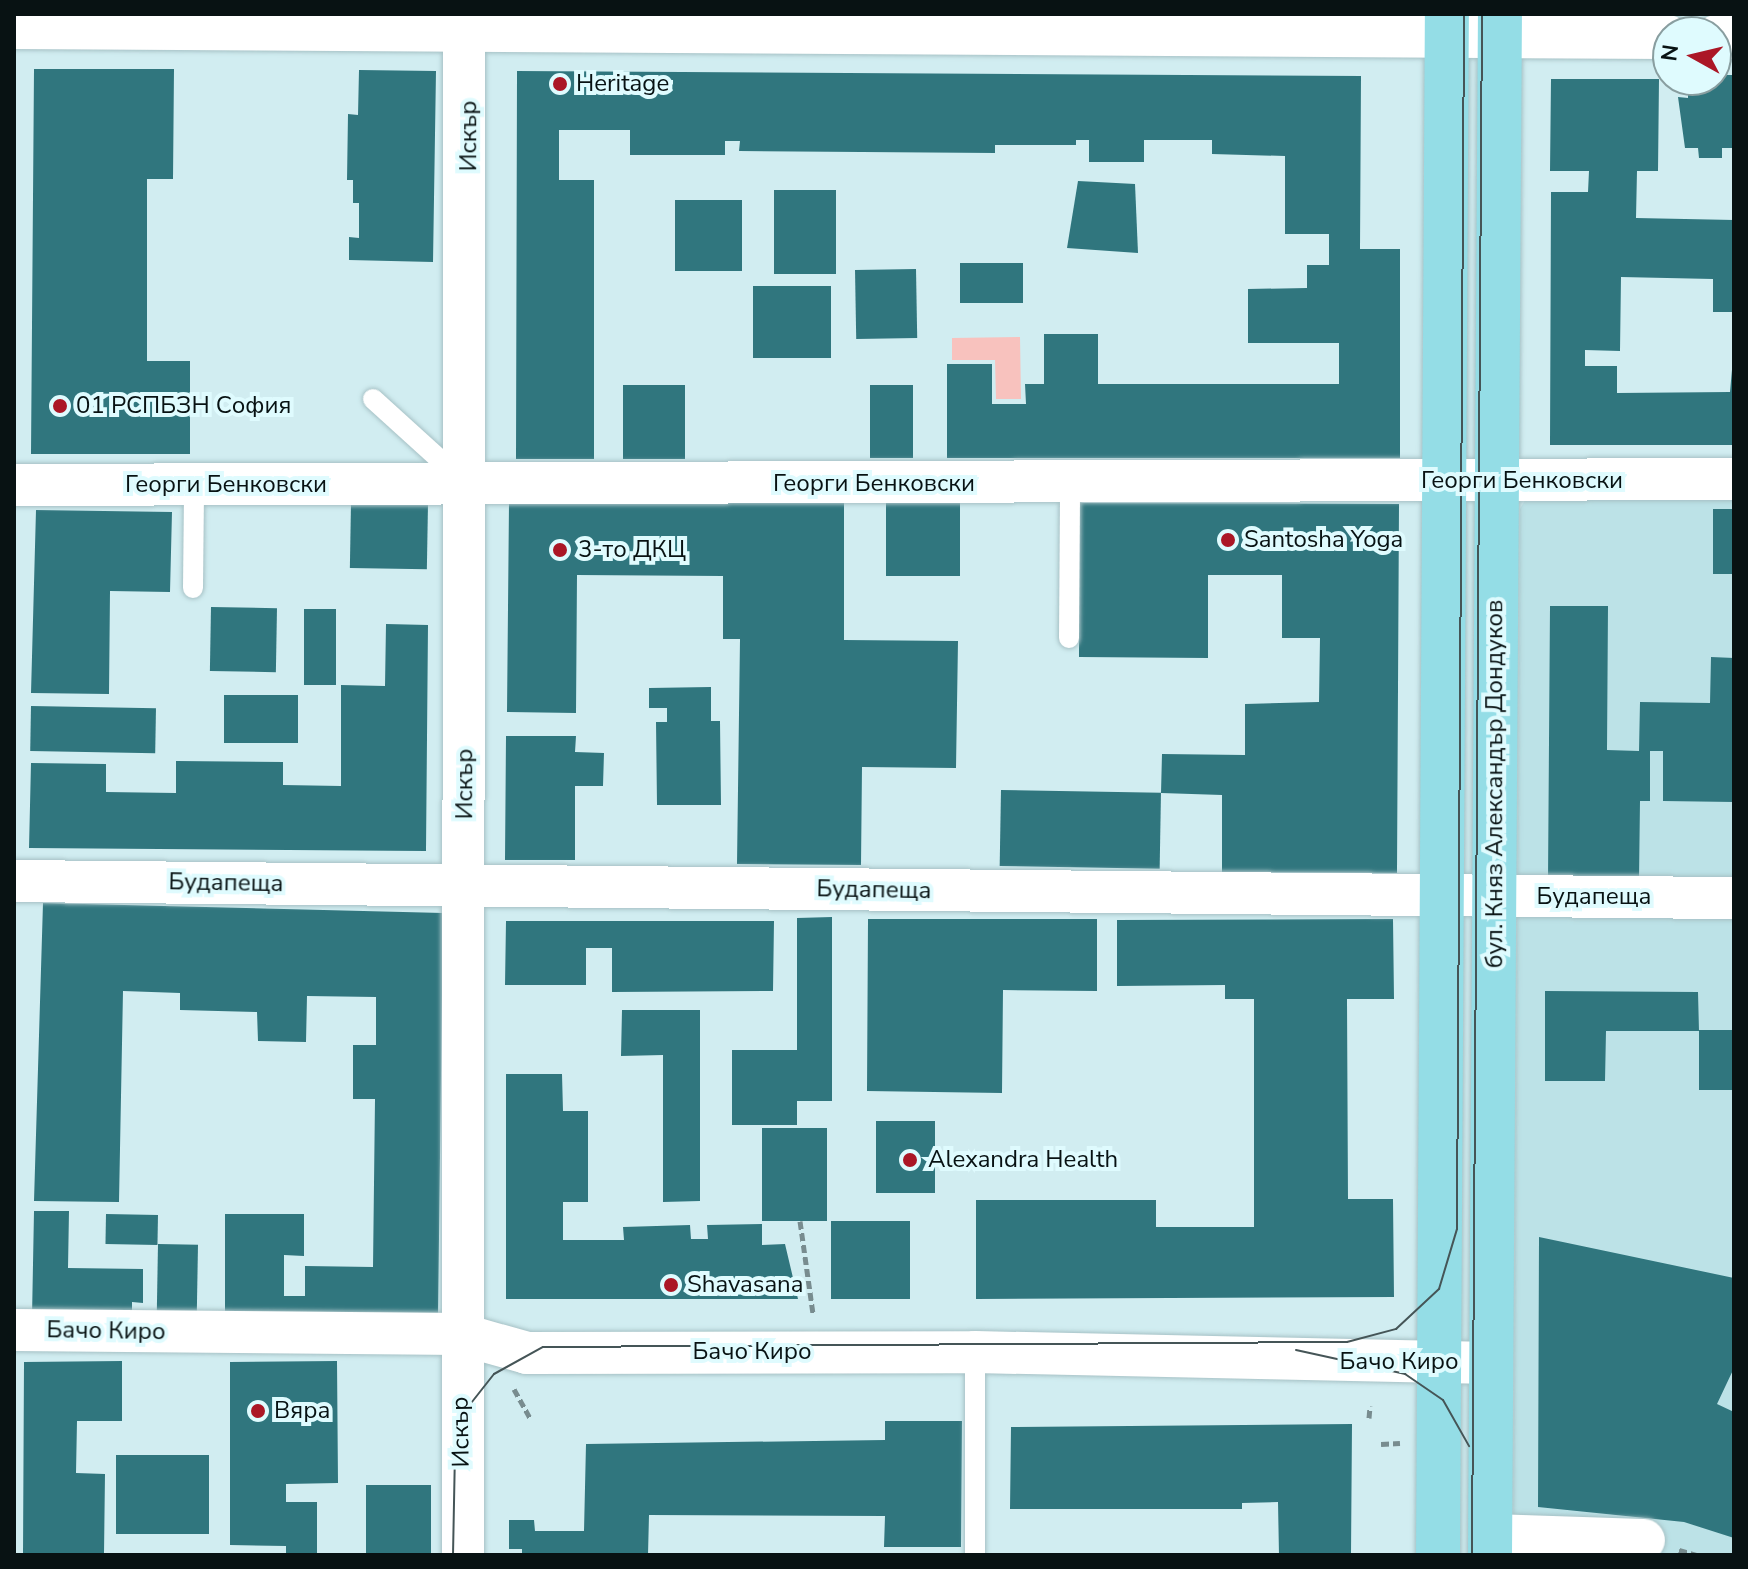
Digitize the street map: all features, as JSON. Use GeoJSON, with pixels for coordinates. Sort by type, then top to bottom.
{"type":"FeatureCollection","features":[{"type":"Feature","properties":{"kind":"main road"},"geometry":{"type":"LineString","coordinates":[[1438,1555],[1447,25]]}},
{"type":"Feature","properties":{"kind":"main road","name":"бул. Княз Александър Дондуков"},"geometry":{"type":"LineString","coordinates":[[1490,1545],[1500,25]]}},
{"type":"Feature","properties":{"kind":"street"},"geometry":{"type":"LineString","coordinates":[[14,27],[467,22],[1500,25],[1652,36]]}},
{"type":"Feature","properties":{"kind":"street","name":"Искър"},"geometry":{"type":"LineString","coordinates":[[463,1555],[460,1334],[467,22]]}},
{"type":"Feature","properties":{"kind":"street","name":"Георги Бенковски"},"geometry":{"type":"LineString","coordinates":[[14,485],[1070,485],[1734,479]]}},
{"type":"Feature","properties":{"kind":"street","name":"Будапеща"},"geometry":{"type":"LineString","coordinates":[[14,881],[1734,898]]}},
{"type":"Feature","properties":{"kind":"street","name":"Бачо Киро"},"geometry":{"type":"LineString","coordinates":[[14,1330],[460,1334],[527,1353],[975,1352],[1491,1363]]}},
{"type":"Feature","properties":{"kind":"street"},"geometry":{"type":"LineString","coordinates":[[1490,1545],[1644,1540]]}},
{"type":"Feature","properties":{"kind":"lane"},"geometry":{"type":"LineString","coordinates":[[373,399],[466,484]]}},
{"type":"Feature","properties":{"kind":"lane"},"geometry":{"type":"LineString","coordinates":[[193,588],[194,485]]}},
{"type":"Feature","properties":{"kind":"lane"},"geometry":{"type":"LineString","coordinates":[[1069,638],[1070,485]]}},
{"type":"Feature","properties":{"kind":"lane"},"geometry":{"type":"LineString","coordinates":[[975,1352],[975,1555]]}},
{"type":"Feature","properties":{"kind":"path"},"geometry":{"type":"LineString","coordinates":[[800,1221],[814,1319]]}},
{"type":"Feature","properties":{"kind":"path"},"geometry":{"type":"LineString","coordinates":[[517,1393],[530,1418]]}},
{"type":"Feature","properties":{"kind":"path"},"geometry":{"type":"LineString","coordinates":[[1369,1418],[1370,1406]]}},
{"type":"Feature","properties":{"kind":"shaded area"},"geometry":{"type":"Polygon","coordinates":[[[1020,337],[1021,399],[996,399],[995,360],[952,360],[952,338],[1020,337]]]}},
{"type":"Feature","properties":{"kind":"shaded area"},"geometry":{"type":"Polygon","coordinates":[[[1734,489],[1734,1555],[1513,1555],[1520,509],[1528,495],[1734,489]]]}},
{"type":"Feature","properties":{"kind":"building"},"geometry":{"type":"Polygon","coordinates":[[[34,69],[174,69],[173,179],[147,179],[147,361],[190,361],[190,454],[31,454],[34,69]]]}},
{"type":"Feature","properties":{"kind":"building"},"geometry":{"type":"Polygon","coordinates":[[[359,70],[436,71],[433,262],[349,260],[349,237],[359,238],[359,203],[353,203],[353,180],[347,180],[348,114],[358,115],[359,70]]]}},
{"type":"Feature","properties":{"kind":"building"},"geometry":{"type":"Polygon","coordinates":[[[517,71],[1361,76],[1360,249],[1400,249],[1400,458],[947,458],[947,364],[992,364],[992,404],[1026,404],[1025,384],[1044,384],[1044,334],[1098,334],[1098,384],[1339,384],[1339,343],[1248,343],[1248,289],[1307,288],[1307,265],[1329,265],[1329,234],[1285,234],[1285,156],[1212,154],[1212,140],[1144,140],[1144,162],[1089,162],[1089,140],[1076,140],[1076,145],[995,145],[995,153],[739,151],[740,141],[725,141],[725,155],[630,155],[630,130],[559,130],[559,180],[594,180],[594,459],[516,459],[517,71]]]}},
{"type":"Feature","properties":{"kind":"building"},"geometry":{"type":"Polygon","coordinates":[[[1734,75],[1734,148],[1722,148],[1722,158],[1699,158],[1698,148],[1685,148],[1678,97],[1732,96],[1734,75]]]}},
{"type":"Feature","properties":{"kind":"building"},"geometry":{"type":"Polygon","coordinates":[[[1551,79],[1652,79],[1652,96],[1659,96],[1658,171],[1637,171],[1636,218],[1734,220],[1734,312],[1713,312],[1713,279],[1621,277],[1620,351],[1585,350],[1585,366],[1617,366],[1617,393],[1730,392],[1734,347],[1734,445],[1550,445],[1551,192],[1588,192],[1589,171],[1550,171],[1551,79]]]}},
{"type":"Feature","properties":{"kind":"building"},"geometry":{"type":"Polygon","coordinates":[[[1078,181],[1135,184],[1138,253],[1067,248],[1078,181]]]}},
{"type":"Feature","properties":{"kind":"building"},"geometry":{"type":"Polygon","coordinates":[[[774,190],[836,190],[836,274],[774,274],[774,190]]]}},
{"type":"Feature","properties":{"kind":"building"},"geometry":{"type":"Polygon","coordinates":[[[675,200],[742,200],[742,271],[675,271],[675,200]]]}},
{"type":"Feature","properties":{"kind":"building"},"geometry":{"type":"Polygon","coordinates":[[[960,263],[1023,263],[1023,303],[960,303],[960,263]]]}},
{"type":"Feature","properties":{"kind":"building"},"geometry":{"type":"Polygon","coordinates":[[[916,269],[917,338],[856,339],[855,270],[916,269]]]}},
{"type":"Feature","properties":{"kind":"building"},"geometry":{"type":"Polygon","coordinates":[[[753,286],[831,286],[831,358],[753,358],[753,286]]]}},
{"type":"Feature","properties":{"kind":"building"},"geometry":{"type":"Polygon","coordinates":[[[623,385],[685,385],[685,459],[623,459],[623,385]]]}},
{"type":"Feature","properties":{"kind":"building"},"geometry":{"type":"Polygon","coordinates":[[[870,385],[913,385],[913,458],[870,458],[870,385]]]}},
{"type":"Feature","properties":{"kind":"building"},"geometry":{"type":"Polygon","coordinates":[[[351,503],[428,504],[427,569],[350,568],[351,503]]]}},
{"type":"Feature","properties":{"kind":"building"},"geometry":{"type":"Polygon","coordinates":[[[509,503],[844,503],[844,640],[958,641],[956,768],[862,767],[861,865],[737,864],[740,639],[723,639],[723,576],[577,575],[576,713],[507,712],[509,503]]]}},
{"type":"Feature","properties":{"kind":"building"},"geometry":{"type":"Polygon","coordinates":[[[886,503],[960,503],[960,576],[886,576],[886,503]]]}},
{"type":"Feature","properties":{"kind":"building"},"geometry":{"type":"Polygon","coordinates":[[[1079,503],[1399,504],[1397,873],[1222,872],[1222,795],[1161,793],[1162,754],[1245,755],[1245,704],[1319,702],[1320,638],[1282,638],[1282,575],[1208,575],[1208,658],[1079,657],[1079,503]]]}},
{"type":"Feature","properties":{"kind":"building"},"geometry":{"type":"Polygon","coordinates":[[[1713,509],[1734,509],[1734,574],[1713,574],[1713,509]]]}},
{"type":"Feature","properties":{"kind":"building"},"geometry":{"type":"Polygon","coordinates":[[[36,510],[172,512],[170,592],[110,591],[109,694],[31,693],[36,510]]]}},
{"type":"Feature","properties":{"kind":"building"},"geometry":{"type":"Polygon","coordinates":[[[1550,606],[1608,606],[1607,750],[1639,751],[1640,702],[1710,703],[1711,657],[1734,658],[1734,802],[1663,801],[1663,751],[1650,751],[1650,801],[1640,801],[1639,880],[1548,879],[1550,606]]]}},
{"type":"Feature","properties":{"kind":"building"},"geometry":{"type":"Polygon","coordinates":[[[211,607],[277,608],[276,672],[210,671],[211,607]]]}},
{"type":"Feature","properties":{"kind":"building"},"geometry":{"type":"Polygon","coordinates":[[[304,609],[336,609],[336,685],[304,685],[304,609]]]}},
{"type":"Feature","properties":{"kind":"building"},"geometry":{"type":"Polygon","coordinates":[[[386,624],[428,625],[426,851],[29,848],[31,763],[106,764],[106,792],[176,793],[176,761],[283,762],[283,785],[341,786],[341,685],[385,686],[386,624]]]}},
{"type":"Feature","properties":{"kind":"building"},"geometry":{"type":"Polygon","coordinates":[[[711,687],[711,721],[720,721],[721,805],[657,805],[656,722],[667,722],[667,708],[649,708],[649,688],[711,687]]]}},
{"type":"Feature","properties":{"kind":"building"},"geometry":{"type":"Polygon","coordinates":[[[224,695],[298,695],[298,743],[224,743],[224,695]]]}},
{"type":"Feature","properties":{"kind":"building"},"geometry":{"type":"Polygon","coordinates":[[[31,706],[156,708],[155,753],[30,751],[31,706]]]}},
{"type":"Feature","properties":{"kind":"building"},"geometry":{"type":"Polygon","coordinates":[[[506,736],[576,736],[575,752],[604,753],[603,786],[575,786],[575,860],[505,860],[506,736]]]}},
{"type":"Feature","properties":{"kind":"building"},"geometry":{"type":"Polygon","coordinates":[[[1001,790],[1161,793],[1160,869],[1000,866],[1001,790]]]}},
{"type":"Feature","properties":{"kind":"building"},"geometry":{"type":"Polygon","coordinates":[[[43,903],[443,913],[438,1319],[225,1318],[225,1214],[304,1214],[304,1256],[284,1255],[284,1296],[305,1296],[305,1266],[373,1267],[375,1099],[353,1099],[353,1045],[376,1045],[376,997],[307,996],[306,1042],[258,1041],[257,1012],[180,1010],[180,993],[123,991],[119,1202],[34,1201],[43,903]]]}},
{"type":"Feature","properties":{"kind":"building"},"geometry":{"type":"Polygon","coordinates":[[[832,917],[832,1101],[797,1101],[797,1125],[732,1125],[732,1050],[797,1050],[797,918],[832,917]]]}},
{"type":"Feature","properties":{"kind":"building"},"geometry":{"type":"Polygon","coordinates":[[[868,919],[1097,919],[1097,991],[1003,990],[1002,1093],[867,1091],[868,919]]]}},
{"type":"Feature","properties":{"kind":"building"},"geometry":{"type":"Polygon","coordinates":[[[1393,919],[1394,999],[1347,999],[1348,1199],[1393,1199],[1394,1297],[976,1299],[976,1200],[1156,1200],[1156,1227],[1254,1227],[1254,999],[1225,999],[1225,985],[1117,986],[1117,920],[1393,919]]]}},
{"type":"Feature","properties":{"kind":"building"},"geometry":{"type":"Polygon","coordinates":[[[506,921],[774,921],[773,991],[612,992],[612,948],[586,948],[586,985],[505,985],[506,921]]]}},
{"type":"Feature","properties":{"kind":"building"},"geometry":{"type":"Polygon","coordinates":[[[1545,991],[1698,992],[1699,1031],[1606,1031],[1605,1081],[1545,1081],[1545,991]]]}},
{"type":"Feature","properties":{"kind":"building"},"geometry":{"type":"Polygon","coordinates":[[[622,1010],[700,1010],[700,1201],[663,1202],[663,1055],[621,1056],[622,1010]]]}},
{"type":"Feature","properties":{"kind":"building"},"geometry":{"type":"Polygon","coordinates":[[[1699,1030],[1734,1030],[1734,1090],[1699,1090],[1699,1030]]]}},
{"type":"Feature","properties":{"kind":"building"},"geometry":{"type":"Polygon","coordinates":[[[506,1074],[562,1074],[563,1111],[588,1111],[588,1202],[563,1202],[563,1240],[624,1240],[623,1227],[690,1225],[691,1239],[708,1239],[707,1225],[762,1224],[762,1245],[785,1244],[798,1299],[506,1299],[506,1074]]]}},
{"type":"Feature","properties":{"kind":"building"},"geometry":{"type":"Polygon","coordinates":[[[876,1121],[935,1121],[935,1193],[876,1193],[876,1121]]]}},
{"type":"Feature","properties":{"kind":"building"},"geometry":{"type":"Polygon","coordinates":[[[762,1128],[827,1128],[827,1221],[762,1221],[762,1128]]]}},
{"type":"Feature","properties":{"kind":"building"},"geometry":{"type":"Polygon","coordinates":[[[34,1211],[69,1211],[68,1268],[143,1269],[143,1303],[132,1302],[132,1318],[32,1317],[34,1211]]]}},
{"type":"Feature","properties":{"kind":"building"},"geometry":{"type":"Polygon","coordinates":[[[106,1214],[158,1215],[157,1245],[105,1244],[106,1214]]]}},
{"type":"Feature","properties":{"kind":"building"},"geometry":{"type":"Polygon","coordinates":[[[831,1221],[910,1221],[910,1299],[831,1299],[831,1221]]]}},
{"type":"Feature","properties":{"kind":"building"},"geometry":{"type":"Polygon","coordinates":[[[1539,1237],[1734,1278],[1734,1368],[1717,1404],[1734,1412],[1734,1538],[1684,1522],[1538,1507],[1539,1237]]]}},
{"type":"Feature","properties":{"kind":"building"},"geometry":{"type":"Polygon","coordinates":[[[158,1244],[198,1245],[197,1319],[157,1318],[158,1244]]]}},
{"type":"Feature","properties":{"kind":"building"},"geometry":{"type":"Polygon","coordinates":[[[122,1361],[122,1421],[77,1421],[76,1473],[105,1474],[104,1555],[23,1555],[24,1362],[122,1361]]]}},
{"type":"Feature","properties":{"kind":"building"},"geometry":{"type":"Polygon","coordinates":[[[337,1361],[338,1483],[286,1484],[286,1502],[317,1502],[317,1555],[286,1555],[286,1546],[230,1545],[230,1362],[337,1361]]]}},
{"type":"Feature","properties":{"kind":"building"},"geometry":{"type":"Polygon","coordinates":[[[885,1421],[962,1421],[961,1547],[884,1547],[885,1516],[649,1515],[648,1555],[522,1555],[522,1549],[509,1549],[509,1520],[534,1520],[535,1531],[584,1531],[586,1444],[885,1440],[885,1421]]]}},
{"type":"Feature","properties":{"kind":"building"},"geometry":{"type":"Polygon","coordinates":[[[1352,1424],[1351,1555],[1279,1555],[1278,1502],[1242,1503],[1242,1509],[1010,1509],[1011,1427],[1352,1424]]]}},
{"type":"Feature","properties":{"kind":"building"},"geometry":{"type":"Polygon","coordinates":[[[116,1455],[209,1455],[209,1534],[116,1534],[116,1455]]]}},
{"type":"Feature","properties":{"kind":"building"},"geometry":{"type":"Polygon","coordinates":[[[366,1485],[431,1485],[431,1555],[366,1555],[366,1485]]]}},
{"type":"Feature","properties":{"kind":"tram line"},"geometry":{"type":"LineString","coordinates":[[453,1555],[455,1450],[468,1407],[494,1374],[543,1347],[1347,1342],[1396,1329],[1439,1289],[1457,1229],[1464,14]]}},
{"type":"Feature","properties":{"kind":"tram line"},"geometry":{"type":"LineString","coordinates":[[1472,1555],[1482,14]]}},
{"type":"Feature","properties":{"kind":"tram line"},"geometry":{"type":"LineString","coordinates":[[1296,1350],[1405,1374],[1443,1400],[1469,1446]]}},
{"type":"Feature","properties":{"kind":"place","name":"Heritage"},"geometry":{"type":"Point","coordinates":[560,84]}},
{"type":"Feature","properties":{"kind":"place","name":"01 РСПБЗН София"},"geometry":{"type":"Point","coordinates":[60,406]}},
{"type":"Feature","properties":{"kind":"place","name":"Santosha Yoga"},"geometry":{"type":"Point","coordinates":[1228,540]}},
{"type":"Feature","properties":{"kind":"place","name":"3-то ДКЦ"},"geometry":{"type":"Point","coordinates":[560,550]}},
{"type":"Feature","properties":{"kind":"place","name":"Alexandra Health"},"geometry":{"type":"Point","coordinates":[910,1160]}},
{"type":"Feature","properties":{"kind":"place","name":"Shavasana"},"geometry":{"type":"Point","coordinates":[671,1285]}},
{"type":"Feature","properties":{"kind":"place","name":"Вяра"},"geometry":{"type":"Point","coordinates":[258,1411]}}]}
